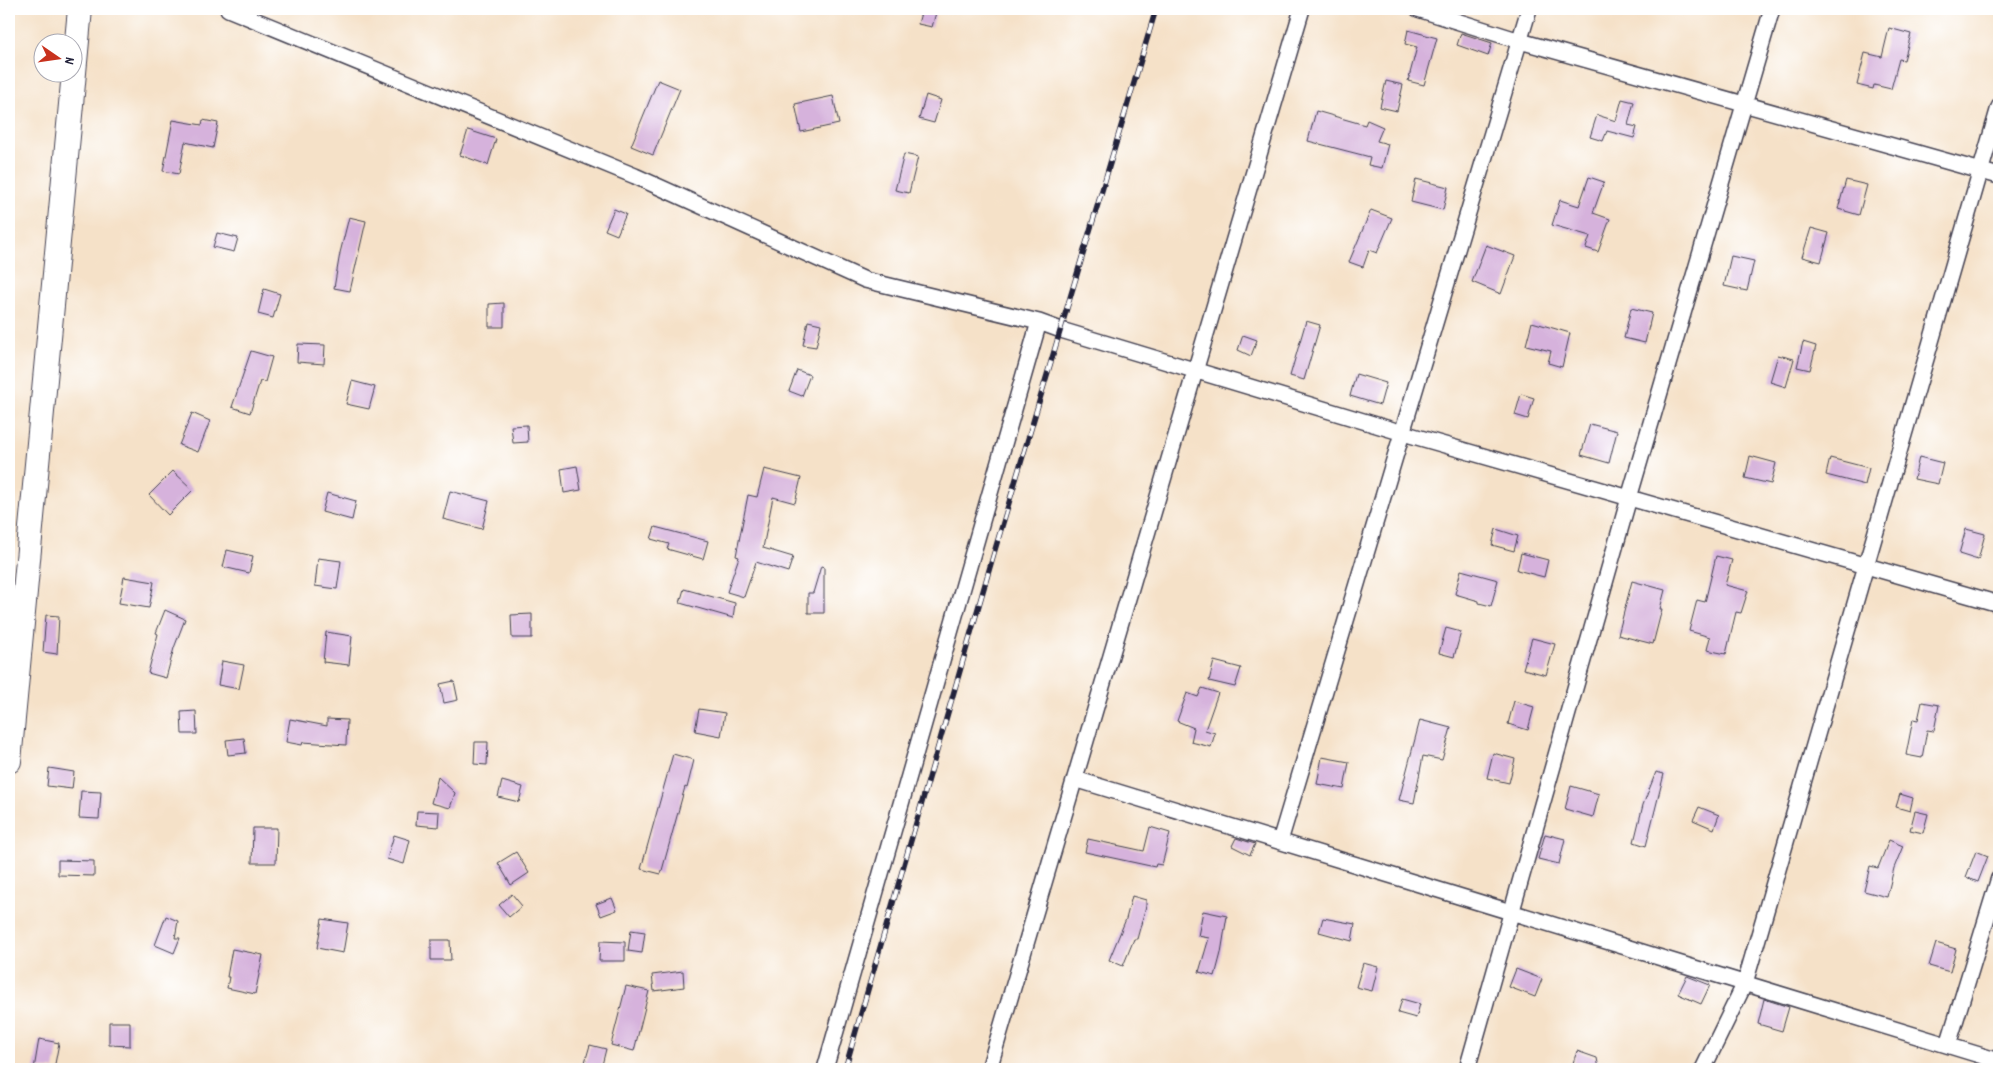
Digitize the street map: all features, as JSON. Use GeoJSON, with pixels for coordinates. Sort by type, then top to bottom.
{"type":"FeatureCollection","features":[{"type":"Feature","properties":{"kind":"main road"},"geometry":{"type":"LineString","coordinates":[[9,761],[80,9]]}},
{"type":"Feature","properties":{"kind":"street"},"geometry":{"type":"LineString","coordinates":[[228,9],[635,176],[865,280],[1039,322],[1194,371],[1403,433],[1999,604]]}},
{"type":"Feature","properties":{"kind":"street"},"geometry":{"type":"LineString","coordinates":[[989,1069],[1302,9]]}},
{"type":"Feature","properties":{"kind":"street"},"geometry":{"type":"LineString","coordinates":[[1418,9],[1520,41],[1999,176]]}},
{"type":"Feature","properties":{"kind":"street"},"geometry":{"type":"LineString","coordinates":[[1280,841],[1529,9]]}},
{"type":"Feature","properties":{"kind":"street"},"geometry":{"type":"LineString","coordinates":[[1467,1069],[1629,498],[1772,9]]}},
{"type":"Feature","properties":{"kind":"street"},"geometry":{"type":"LineString","coordinates":[[1703,1069],[1745,983],[1999,107]]}},
{"type":"Feature","properties":{"kind":"street"},"geometry":{"type":"LineString","coordinates":[[825,1069],[1039,322]]}},
{"type":"Feature","properties":{"kind":"street"},"geometry":{"type":"LineString","coordinates":[[1075,779],[1999,1060]]}},
{"type":"Feature","properties":{"kind":"street"},"geometry":{"type":"LineString","coordinates":[[1948,1045],[1999,878]]}},
{"type":"Feature","properties":{"kind":"building"},"geometry":{"type":"Polygon","coordinates":[[[922,9],[937,9],[932,27],[918,24],[922,9]]]}},
{"type":"Feature","properties":{"kind":"building"},"geometry":{"type":"Polygon","coordinates":[[[1889,28],[1911,34],[1904,60],[1899,59],[1891,89],[1874,85],[1873,89],[1857,85],[1865,53],[1882,57],[1889,28]]]}},
{"type":"Feature","properties":{"kind":"building"},"geometry":{"type":"Polygon","coordinates":[[[1408,30],[1437,38],[1424,85],[1408,81],[1417,47],[1405,44],[1408,30]]]}},
{"type":"Feature","properties":{"kind":"building"},"geometry":{"type":"Polygon","coordinates":[[[1461,33],[1492,43],[1488,56],[1457,45],[1461,33]]]}},
{"type":"Feature","properties":{"kind":"building"},"geometry":{"type":"Polygon","coordinates":[[[658,80],[680,89],[653,155],[631,146],[658,80]]]}},
{"type":"Feature","properties":{"kind":"building"},"geometry":{"type":"Polygon","coordinates":[[[1386,81],[1403,85],[1397,111],[1380,107],[1386,81]]]}},
{"type":"Feature","properties":{"kind":"building"},"geometry":{"type":"Polygon","coordinates":[[[926,95],[941,100],[934,123],[919,119],[926,95]]]}},
{"type":"Feature","properties":{"kind":"building"},"geometry":{"type":"Polygon","coordinates":[[[833,96],[839,124],[801,132],[795,104],[833,96]]]}},
{"type":"Feature","properties":{"kind":"building"},"geometry":{"type":"Polygon","coordinates":[[[1622,99],[1634,102],[1628,125],[1637,127],[1634,138],[1607,131],[1603,141],[1590,137],[1597,115],[1616,121],[1622,99]]]}},
{"type":"Feature","properties":{"kind":"building"},"geometry":{"type":"Polygon","coordinates":[[[1316,111],[1365,125],[1367,120],[1383,127],[1377,141],[1388,144],[1382,168],[1368,165],[1370,157],[1308,141],[1316,111]]]}},
{"type":"Feature","properties":{"kind":"building"},"geometry":{"type":"Polygon","coordinates":[[[173,120],[202,125],[203,120],[218,123],[213,148],[185,142],[179,174],[163,171],[173,120]]]}},
{"type":"Feature","properties":{"kind":"building"},"geometry":{"type":"Polygon","coordinates":[[[468,130],[496,139],[488,165],[460,155],[468,130]]]}},
{"type":"Feature","properties":{"kind":"building"},"geometry":{"type":"Polygon","coordinates":[[[904,154],[918,157],[909,193],[895,190],[904,154]]]}},
{"type":"Feature","properties":{"kind":"building"},"geometry":{"type":"Polygon","coordinates":[[[1589,177],[1604,182],[1593,213],[1610,219],[1598,252],[1586,248],[1590,236],[1552,225],[1560,200],[1579,206],[1589,177]]]}},
{"type":"Feature","properties":{"kind":"building"},"geometry":{"type":"Polygon","coordinates":[[[1416,179],[1448,187],[1443,210],[1411,202],[1416,179]]]}},
{"type":"Feature","properties":{"kind":"building"},"geometry":{"type":"Polygon","coordinates":[[[1846,180],[1867,185],[1859,215],[1838,209],[1846,180]]]}},
{"type":"Feature","properties":{"kind":"building"},"geometry":{"type":"Polygon","coordinates":[[[614,209],[626,214],[617,235],[605,230],[614,209]]]}},
{"type":"Feature","properties":{"kind":"building"},"geometry":{"type":"Polygon","coordinates":[[[1371,210],[1392,218],[1377,253],[1369,250],[1363,267],[1349,262],[1371,210]]]}},
{"type":"Feature","properties":{"kind":"building"},"geometry":{"type":"Polygon","coordinates":[[[349,217],[366,221],[350,291],[334,288],[349,217]]]}},
{"type":"Feature","properties":{"kind":"building"},"geometry":{"type":"Polygon","coordinates":[[[1811,228],[1829,233],[1821,262],[1802,257],[1811,228]]]}},
{"type":"Feature","properties":{"kind":"building"},"geometry":{"type":"Polygon","coordinates":[[[217,233],[238,238],[234,252],[213,247],[217,233]]]}},
{"type":"Feature","properties":{"kind":"building"},"geometry":{"type":"Polygon","coordinates":[[[1486,245],[1515,256],[1501,294],[1472,282],[1486,245]]]}},
{"type":"Feature","properties":{"kind":"building"},"geometry":{"type":"Polygon","coordinates":[[[1731,256],[1754,261],[1747,291],[1724,286],[1731,256]]]}},
{"type":"Feature","properties":{"kind":"building"},"geometry":{"type":"Polygon","coordinates":[[[264,289],[280,294],[273,318],[258,314],[264,289]]]}},
{"type":"Feature","properties":{"kind":"building"},"geometry":{"type":"Polygon","coordinates":[[[504,303],[504,327],[489,327],[489,304],[504,303]]]}},
{"type":"Feature","properties":{"kind":"building"},"geometry":{"type":"Polygon","coordinates":[[[1631,308],[1652,313],[1645,343],[1624,338],[1631,308]]]}},
{"type":"Feature","properties":{"kind":"building"},"geometry":{"type":"Polygon","coordinates":[[[808,321],[821,324],[816,347],[803,345],[808,321]]]}},
{"type":"Feature","properties":{"kind":"building"},"geometry":{"type":"Polygon","coordinates":[[[1306,321],[1320,325],[1304,380],[1290,376],[1306,321]]]}},
{"type":"Feature","properties":{"kind":"building"},"geometry":{"type":"Polygon","coordinates":[[[1532,322],[1570,333],[1562,367],[1548,363],[1551,351],[1526,345],[1532,322]]]}},
{"type":"Feature","properties":{"kind":"building"},"geometry":{"type":"Polygon","coordinates":[[[1243,335],[1257,340],[1251,356],[1238,350],[1243,335]]]}},
{"type":"Feature","properties":{"kind":"building"},"geometry":{"type":"Polygon","coordinates":[[[1803,342],[1816,346],[1810,370],[1797,367],[1803,342]]]}},
{"type":"Feature","properties":{"kind":"building"},"geometry":{"type":"Polygon","coordinates":[[[298,344],[325,345],[324,364],[297,362],[298,344]]]}},
{"type":"Feature","properties":{"kind":"building"},"geometry":{"type":"Polygon","coordinates":[[[251,351],[272,357],[265,382],[260,381],[250,413],[232,407],[251,351]]]}},
{"type":"Feature","properties":{"kind":"building"},"geometry":{"type":"Polygon","coordinates":[[[1778,355],[1794,359],[1786,387],[1770,382],[1778,355]]]}},
{"type":"Feature","properties":{"kind":"building"},"geometry":{"type":"Polygon","coordinates":[[[797,370],[810,375],[802,396],[789,391],[797,370]]]}},
{"type":"Feature","properties":{"kind":"building"},"geometry":{"type":"Polygon","coordinates":[[[1356,374],[1386,383],[1380,405],[1350,396],[1356,374]]]}},
{"type":"Feature","properties":{"kind":"building"},"geometry":{"type":"Polygon","coordinates":[[[352,381],[375,387],[369,409],[346,404],[352,381]]]}},
{"type":"Feature","properties":{"kind":"building"},"geometry":{"type":"Polygon","coordinates":[[[1521,394],[1534,398],[1528,419],[1515,415],[1521,394]]]}},
{"type":"Feature","properties":{"kind":"building"},"geometry":{"type":"Polygon","coordinates":[[[192,413],[210,421],[198,452],[179,445],[192,413]]]}},
{"type":"Feature","properties":{"kind":"building"},"geometry":{"type":"Polygon","coordinates":[[[1590,424],[1617,431],[1609,463],[1581,455],[1590,424]]]}},
{"type":"Feature","properties":{"kind":"building"},"geometry":{"type":"Polygon","coordinates":[[[527,425],[528,442],[513,443],[511,426],[527,425]]]}},
{"type":"Feature","properties":{"kind":"building"},"geometry":{"type":"Polygon","coordinates":[[[1750,456],[1776,463],[1771,484],[1745,478],[1750,456]]]}},
{"type":"Feature","properties":{"kind":"building"},"geometry":{"type":"Polygon","coordinates":[[[1919,457],[1943,463],[1938,484],[1914,479],[1919,457]]]}},
{"type":"Feature","properties":{"kind":"building"},"geometry":{"type":"Polygon","coordinates":[[[1830,458],[1869,468],[1865,485],[1826,475],[1830,458]]]}},
{"type":"Feature","properties":{"kind":"building"},"geometry":{"type":"Polygon","coordinates":[[[577,466],[581,490],[564,493],[561,469],[577,466]]]}},
{"type":"Feature","properties":{"kind":"building"},"geometry":{"type":"Polygon","coordinates":[[[764,469],[801,478],[795,503],[773,497],[763,548],[793,557],[788,572],[756,562],[744,597],[727,592],[739,557],[736,556],[748,495],[757,497],[764,469]]]}},
{"type":"Feature","properties":{"kind":"building"},"geometry":{"type":"Polygon","coordinates":[[[173,471],[193,490],[168,515],[149,495],[173,471]]]}},
{"type":"Feature","properties":{"kind":"building"},"geometry":{"type":"Polygon","coordinates":[[[450,491],[489,501],[482,529],[443,519],[450,491]]]}},
{"type":"Feature","properties":{"kind":"building"},"geometry":{"type":"Polygon","coordinates":[[[327,493],[356,501],[352,520],[322,512],[327,493]]]}},
{"type":"Feature","properties":{"kind":"building"},"geometry":{"type":"Polygon","coordinates":[[[655,527],[708,541],[703,559],[667,549],[669,544],[651,539],[655,527]]]}},
{"type":"Feature","properties":{"kind":"building"},"geometry":{"type":"Polygon","coordinates":[[[1496,529],[1518,536],[1514,551],[1492,545],[1496,529]]]}},
{"type":"Feature","properties":{"kind":"building"},"geometry":{"type":"Polygon","coordinates":[[[1966,529],[1985,534],[1978,560],[1959,554],[1966,529]]]}},
{"type":"Feature","properties":{"kind":"building"},"geometry":{"type":"Polygon","coordinates":[[[227,550],[253,556],[249,573],[223,567],[227,550]]]}},
{"type":"Feature","properties":{"kind":"building"},"geometry":{"type":"Polygon","coordinates":[[[1521,553],[1548,560],[1544,577],[1517,570],[1521,553]]]}},
{"type":"Feature","properties":{"kind":"building"},"geometry":{"type":"Polygon","coordinates":[[[1716,556],[1732,560],[1725,585],[1748,591],[1741,613],[1736,612],[1726,654],[1707,650],[1710,637],[1689,631],[1697,600],[1705,602],[1716,556]]]}},
{"type":"Feature","properties":{"kind":"building"},"geometry":{"type":"Polygon","coordinates":[[[318,558],[341,561],[337,589],[315,586],[318,558]]]}},
{"type":"Feature","properties":{"kind":"building"},"geometry":{"type":"Polygon","coordinates":[[[821,566],[824,567],[824,613],[808,613],[808,593],[813,593],[821,566]]]}},
{"type":"Feature","properties":{"kind":"building"},"geometry":{"type":"Polygon","coordinates":[[[1461,570],[1498,580],[1491,606],[1455,594],[1461,570]]]}},
{"type":"Feature","properties":{"kind":"building"},"geometry":{"type":"Polygon","coordinates":[[[124,577],[154,582],[149,608],[119,603],[124,577]]]}},
{"type":"Feature","properties":{"kind":"building"},"geometry":{"type":"Polygon","coordinates":[[[1632,581],[1665,590],[1653,644],[1618,635],[1632,581]]]}},
{"type":"Feature","properties":{"kind":"building"},"geometry":{"type":"Polygon","coordinates":[[[684,589],[735,603],[733,618],[680,603],[684,589]]]}},
{"type":"Feature","properties":{"kind":"building"},"geometry":{"type":"Polygon","coordinates":[[[165,610],[185,619],[174,648],[166,678],[148,673],[158,634],[156,633],[165,610]]]}},
{"type":"Feature","properties":{"kind":"building"},"geometry":{"type":"Polygon","coordinates":[[[532,614],[532,638],[512,638],[511,615],[532,614]]]}},
{"type":"Feature","properties":{"kind":"building"},"geometry":{"type":"Polygon","coordinates":[[[46,615],[59,616],[57,654],[43,652],[46,615]]]}},
{"type":"Feature","properties":{"kind":"building"},"geometry":{"type":"Polygon","coordinates":[[[1446,628],[1461,632],[1454,657],[1439,653],[1446,628]]]}},
{"type":"Feature","properties":{"kind":"building"},"geometry":{"type":"Polygon","coordinates":[[[326,632],[352,636],[349,665],[323,662],[326,632]]]}},
{"type":"Feature","properties":{"kind":"building"},"geometry":{"type":"Polygon","coordinates":[[[1532,638],[1555,644],[1546,675],[1523,669],[1532,638]]]}},
{"type":"Feature","properties":{"kind":"building"},"geometry":{"type":"Polygon","coordinates":[[[222,661],[244,665],[239,689],[218,685],[222,661]]]}},
{"type":"Feature","properties":{"kind":"building"},"geometry":{"type":"Polygon","coordinates":[[[1214,661],[1241,668],[1235,687],[1209,681],[1214,661]]]}},
{"type":"Feature","properties":{"kind":"building"},"geometry":{"type":"Polygon","coordinates":[[[454,681],[458,700],[444,703],[440,684],[454,681]]]}},
{"type":"Feature","properties":{"kind":"building"},"geometry":{"type":"Polygon","coordinates":[[[1202,688],[1218,693],[1205,730],[1215,733],[1211,747],[1191,742],[1194,728],[1177,721],[1187,693],[1198,697],[1202,688]]]}},
{"type":"Feature","properties":{"kind":"building"},"geometry":{"type":"Polygon","coordinates":[[[1514,701],[1534,707],[1528,730],[1508,724],[1514,701]]]}},
{"type":"Feature","properties":{"kind":"building"},"geometry":{"type":"Polygon","coordinates":[[[1922,702],[1939,705],[1934,731],[1927,730],[1922,758],[1906,755],[1913,719],[1918,720],[1922,702]]]}},
{"type":"Feature","properties":{"kind":"building"},"geometry":{"type":"Polygon","coordinates":[[[699,709],[725,713],[721,736],[695,731],[699,709]]]}},
{"type":"Feature","properties":{"kind":"building"},"geometry":{"type":"Polygon","coordinates":[[[196,711],[197,734],[182,734],[181,712],[196,711]]]}},
{"type":"Feature","properties":{"kind":"building"},"geometry":{"type":"Polygon","coordinates":[[[290,719],[327,726],[327,719],[347,720],[346,745],[303,742],[302,745],[286,742],[290,719]]]}},
{"type":"Feature","properties":{"kind":"building"},"geometry":{"type":"Polygon","coordinates":[[[1420,720],[1451,728],[1442,760],[1423,756],[1414,803],[1399,800],[1420,720]]]}},
{"type":"Feature","properties":{"kind":"building"},"geometry":{"type":"Polygon","coordinates":[[[244,738],[246,753],[228,755],[226,740],[244,738]]]}},
{"type":"Feature","properties":{"kind":"building"},"geometry":{"type":"Polygon","coordinates":[[[475,742],[488,742],[487,765],[474,764],[475,742]]]}},
{"type":"Feature","properties":{"kind":"building"},"geometry":{"type":"Polygon","coordinates":[[[1493,753],[1515,759],[1509,783],[1487,778],[1493,753]]]}},
{"type":"Feature","properties":{"kind":"building"},"geometry":{"type":"Polygon","coordinates":[[[673,754],[694,760],[661,874],[641,869],[673,754]]]}},
{"type":"Feature","properties":{"kind":"building"},"geometry":{"type":"Polygon","coordinates":[[[1322,757],[1349,762],[1344,789],[1317,784],[1322,757]]]}},
{"type":"Feature","properties":{"kind":"building"},"geometry":{"type":"Polygon","coordinates":[[[49,768],[74,772],[72,789],[47,786],[49,768]]]}},
{"type":"Feature","properties":{"kind":"building"},"geometry":{"type":"Polygon","coordinates":[[[1656,772],[1664,774],[1646,846],[1634,842],[1643,805],[1656,772]]]}},
{"type":"Feature","properties":{"kind":"building"},"geometry":{"type":"Polygon","coordinates":[[[438,777],[455,793],[450,808],[431,803],[438,777]]]}},
{"type":"Feature","properties":{"kind":"building"},"geometry":{"type":"Polygon","coordinates":[[[502,781],[523,787],[519,802],[498,797],[502,781]]]}},
{"type":"Feature","properties":{"kind":"building"},"geometry":{"type":"Polygon","coordinates":[[[1571,786],[1599,794],[1593,817],[1565,809],[1571,786]]]}},
{"type":"Feature","properties":{"kind":"building"},"geometry":{"type":"Polygon","coordinates":[[[81,791],[101,792],[99,819],[79,818],[81,791]]]}},
{"type":"Feature","properties":{"kind":"building"},"geometry":{"type":"Polygon","coordinates":[[[1900,794],[1913,798],[1910,811],[1896,807],[1900,794]]]}},
{"type":"Feature","properties":{"kind":"building"},"geometry":{"type":"Polygon","coordinates":[[[1699,807],[1719,815],[1714,829],[1693,820],[1699,807]]]}},
{"type":"Feature","properties":{"kind":"building"},"geometry":{"type":"Polygon","coordinates":[[[417,811],[439,812],[438,827],[416,825],[417,811]]]}},
{"type":"Feature","properties":{"kind":"building"},"geometry":{"type":"Polygon","coordinates":[[[1915,811],[1928,814],[1923,833],[1910,830],[1915,811]]]}},
{"type":"Feature","properties":{"kind":"building"},"geometry":{"type":"Polygon","coordinates":[[[1150,827],[1170,833],[1162,865],[1156,864],[1155,867],[1085,852],[1088,839],[1144,851],[1150,827]]]}},
{"type":"Feature","properties":{"kind":"building"},"geometry":{"type":"Polygon","coordinates":[[[253,828],[277,828],[276,863],[252,863],[253,828]]]}},
{"type":"Feature","properties":{"kind":"building"},"geometry":{"type":"Polygon","coordinates":[[[1545,834],[1565,839],[1559,864],[1538,859],[1545,834]]]}},
{"type":"Feature","properties":{"kind":"building"},"geometry":{"type":"Polygon","coordinates":[[[394,835],[410,840],[404,864],[387,859],[394,835]]]}},
{"type":"Feature","properties":{"kind":"building"},"geometry":{"type":"Polygon","coordinates":[[[1236,838],[1255,844],[1250,855],[1232,846],[1236,838]]]}},
{"type":"Feature","properties":{"kind":"building"},"geometry":{"type":"Polygon","coordinates":[[[1889,840],[1903,846],[1894,868],[1887,897],[1864,891],[1870,866],[1878,868],[1889,840]]]}},
{"type":"Feature","properties":{"kind":"building"},"geometry":{"type":"Polygon","coordinates":[[[1976,851],[1988,856],[1978,882],[1966,877],[1976,851]]]}},
{"type":"Feature","properties":{"kind":"building"},"geometry":{"type":"Polygon","coordinates":[[[516,852],[529,873],[511,885],[498,863],[516,852]]]}},
{"type":"Feature","properties":{"kind":"building"},"geometry":{"type":"Polygon","coordinates":[[[58,860],[94,861],[94,876],[58,875],[58,860]]]}},
{"type":"Feature","properties":{"kind":"building"},"geometry":{"type":"Polygon","coordinates":[[[512,894],[522,906],[509,917],[499,905],[512,894]]]}},
{"type":"Feature","properties":{"kind":"building"},"geometry":{"type":"Polygon","coordinates":[[[1132,896],[1146,900],[1146,906],[1137,939],[1134,939],[1123,966],[1109,960],[1126,919],[1132,896]]]}},
{"type":"Feature","properties":{"kind":"building"},"geometry":{"type":"Polygon","coordinates":[[[612,898],[617,910],[601,916],[596,904],[612,898]]]}},
{"type":"Feature","properties":{"kind":"building"},"geometry":{"type":"Polygon","coordinates":[[[1203,911],[1227,916],[1215,976],[1199,972],[1209,938],[1198,936],[1203,911]]]}},
{"type":"Feature","properties":{"kind":"building"},"geometry":{"type":"Polygon","coordinates":[[[166,916],[178,921],[175,938],[180,938],[174,953],[155,945],[166,916]]]}},
{"type":"Feature","properties":{"kind":"building"},"geometry":{"type":"Polygon","coordinates":[[[1323,918],[1355,924],[1352,941],[1319,932],[1323,918]]]}},
{"type":"Feature","properties":{"kind":"building"},"geometry":{"type":"Polygon","coordinates":[[[322,919],[348,923],[343,953],[317,948],[322,919]]]}},
{"type":"Feature","properties":{"kind":"building"},"geometry":{"type":"Polygon","coordinates":[[[631,930],[645,932],[642,953],[628,951],[631,930]]]}},
{"type":"Feature","properties":{"kind":"building"},"geometry":{"type":"Polygon","coordinates":[[[431,940],[450,940],[451,960],[431,960],[431,940]]]}},
{"type":"Feature","properties":{"kind":"building"},"geometry":{"type":"Polygon","coordinates":[[[600,941],[625,942],[625,961],[599,961],[600,941]]]}},
{"type":"Feature","properties":{"kind":"building"},"geometry":{"type":"Polygon","coordinates":[[[1936,943],[1956,949],[1950,972],[1929,966],[1936,943]]]}},
{"type":"Feature","properties":{"kind":"building"},"geometry":{"type":"Polygon","coordinates":[[[232,949],[263,955],[255,994],[227,988],[232,949]]]}},
{"type":"Feature","properties":{"kind":"building"},"geometry":{"type":"Polygon","coordinates":[[[1363,963],[1378,967],[1372,991],[1356,987],[1363,963]]]}},
{"type":"Feature","properties":{"kind":"building"},"geometry":{"type":"Polygon","coordinates":[[[1516,969],[1542,979],[1535,997],[1509,987],[1516,969]]]}},
{"type":"Feature","properties":{"kind":"building"},"geometry":{"type":"Polygon","coordinates":[[[683,971],[684,987],[654,991],[652,975],[683,971]]]}},
{"type":"Feature","properties":{"kind":"building"},"geometry":{"type":"Polygon","coordinates":[[[1687,976],[1710,985],[1701,1004],[1678,994],[1687,976]]]}},
{"type":"Feature","properties":{"kind":"building"},"geometry":{"type":"Polygon","coordinates":[[[626,986],[649,991],[634,1051],[611,1045],[626,986]]]}},
{"type":"Feature","properties":{"kind":"building"},"geometry":{"type":"Polygon","coordinates":[[[1402,999],[1420,1004],[1416,1018],[1398,1013],[1402,999]]]}},
{"type":"Feature","properties":{"kind":"building"},"geometry":{"type":"Polygon","coordinates":[[[1764,999],[1789,1007],[1782,1031],[1758,1024],[1764,999]]]}},
{"type":"Feature","properties":{"kind":"building"},"geometry":{"type":"Polygon","coordinates":[[[109,1022],[130,1022],[130,1046],[109,1045],[109,1022]]]}},
{"type":"Feature","properties":{"kind":"building"},"geometry":{"type":"Polygon","coordinates":[[[39,1039],[59,1043],[54,1069],[34,1069],[39,1039]]]}},
{"type":"Feature","properties":{"kind":"building"},"geometry":{"type":"Polygon","coordinates":[[[590,1045],[606,1049],[601,1069],[583,1069],[590,1045]]]}},
{"type":"Feature","properties":{"kind":"building"},"geometry":{"type":"Polygon","coordinates":[[[1577,1051],[1597,1058],[1599,1069],[1571,1069],[1577,1051]]]}},
{"type":"Feature","properties":{"kind":"railway"},"geometry":{"type":"LineString","coordinates":[[845,1069],[994,553],[1156,9]]}}]}
